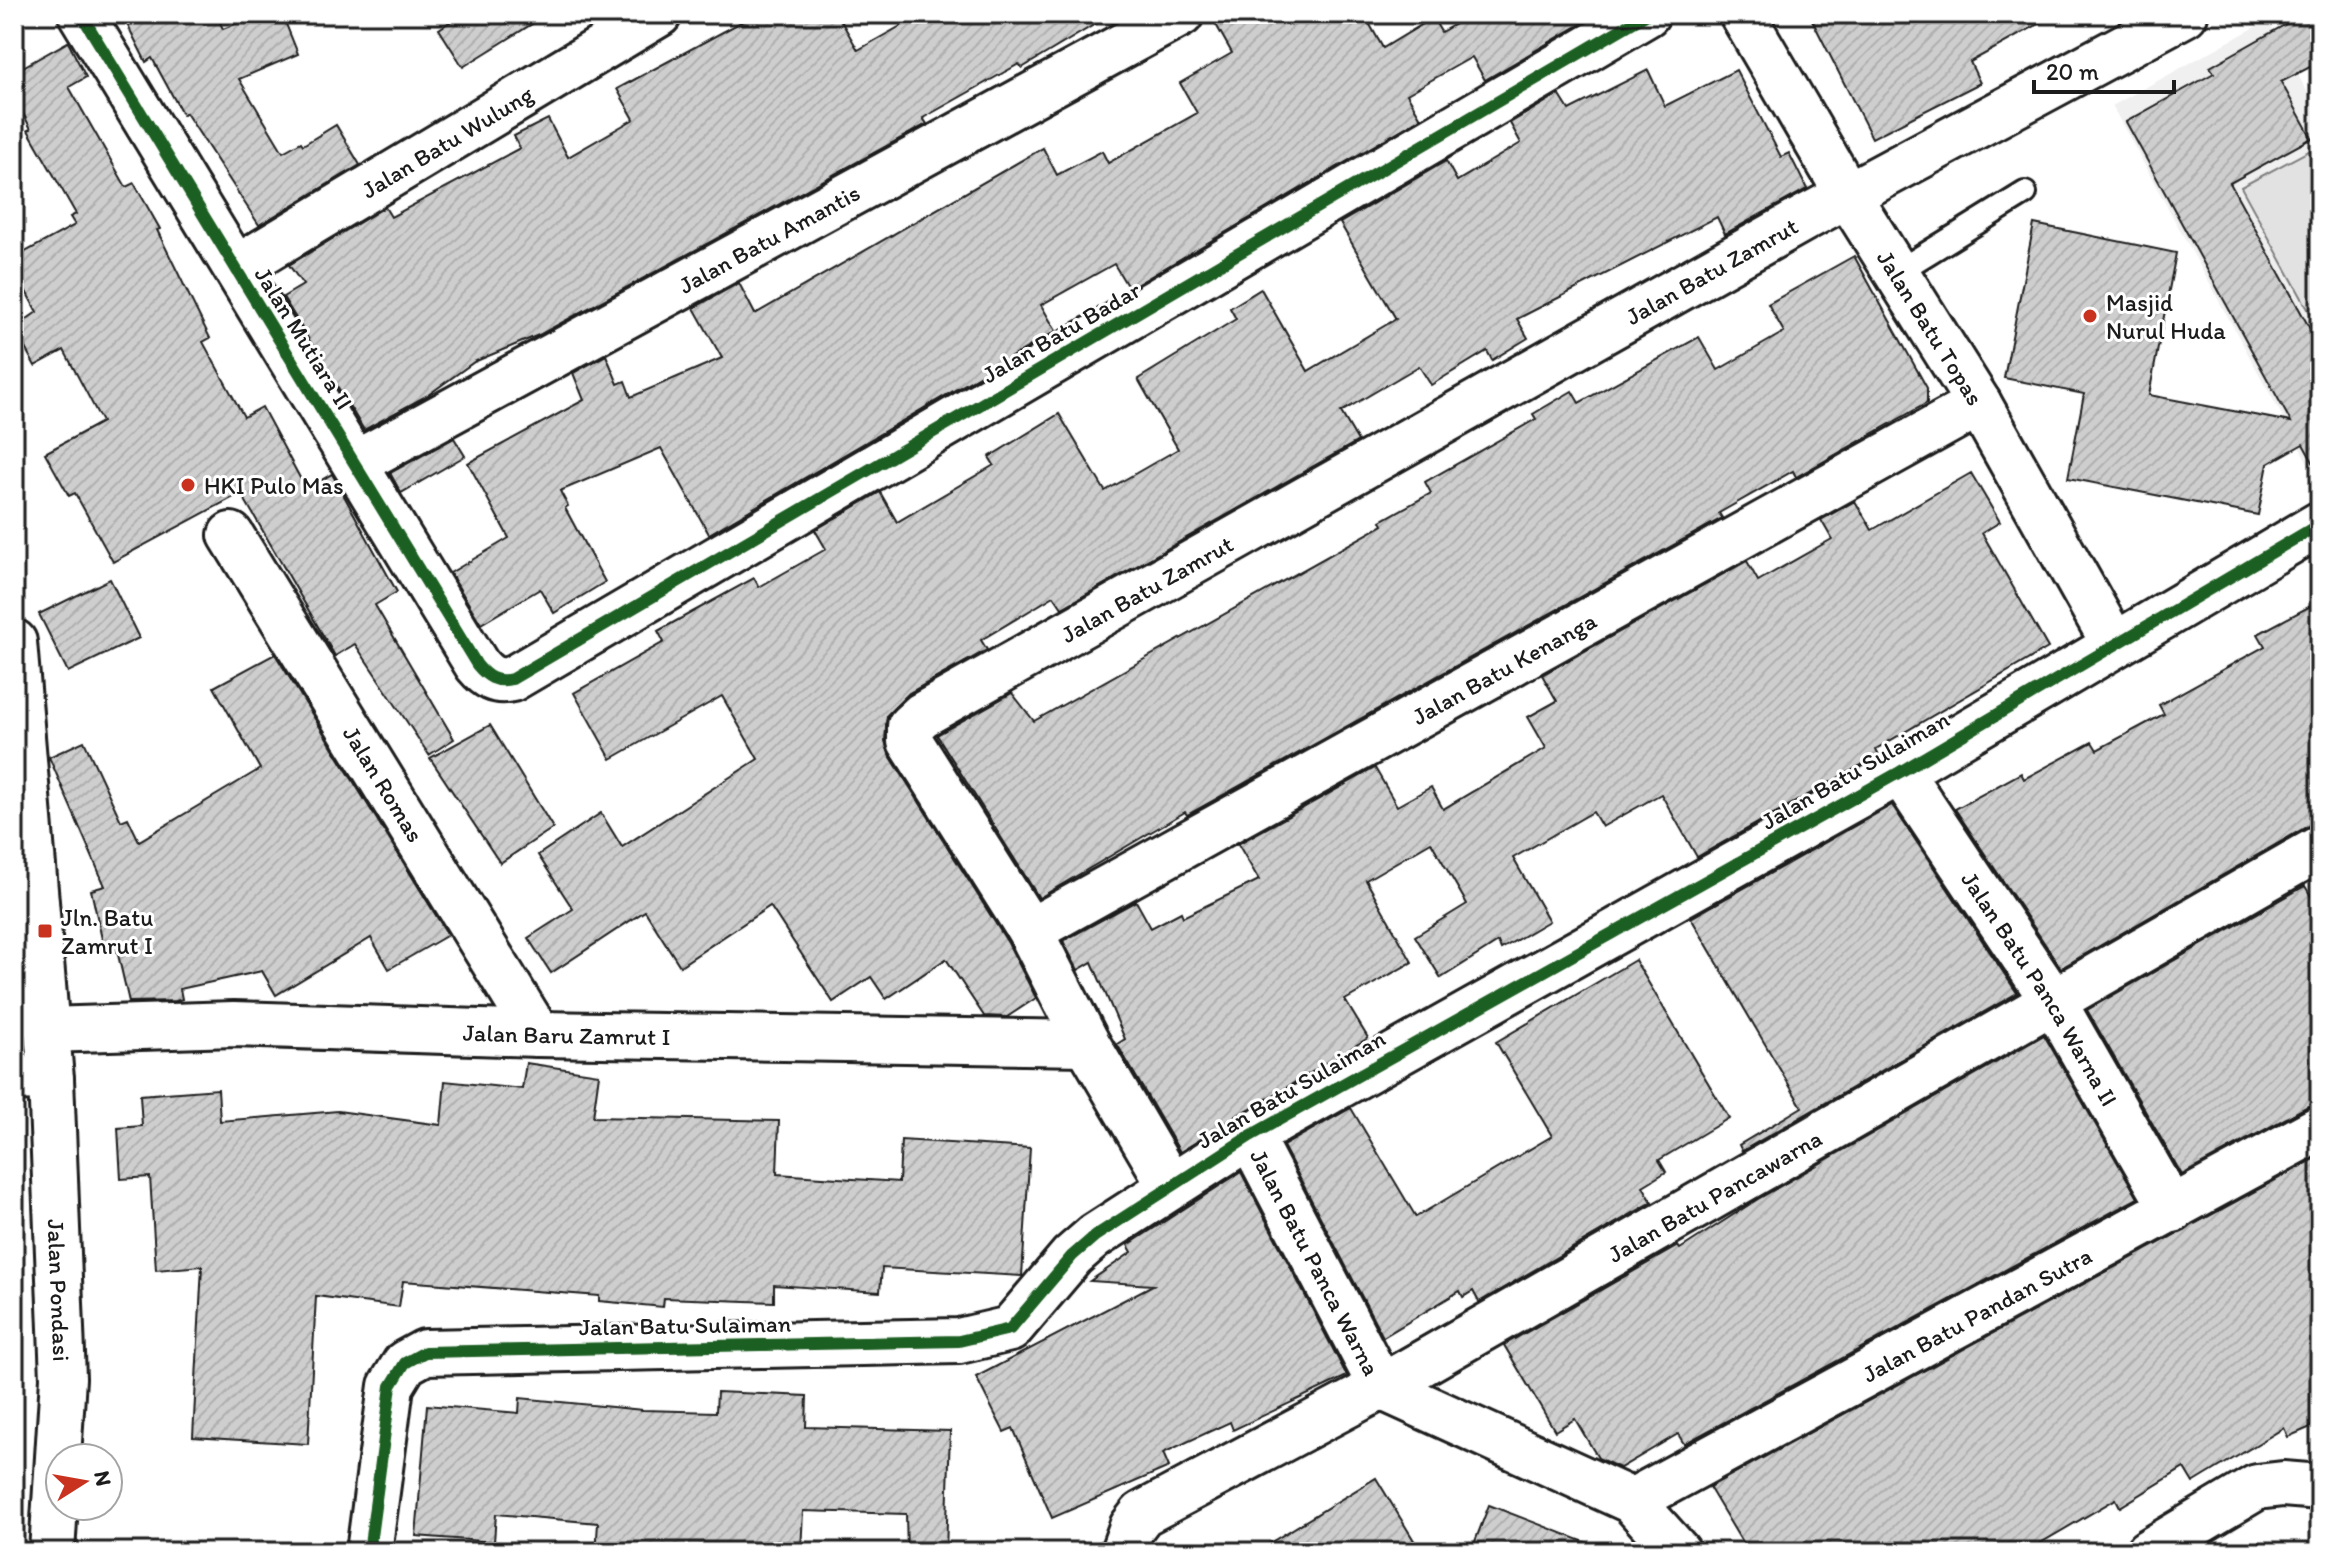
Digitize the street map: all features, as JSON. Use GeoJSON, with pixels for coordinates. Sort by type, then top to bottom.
{"type":"FeatureCollection","features":[{"type":"Feature","properties":{"kind":"street","name":"Jalan Mutiara II"},"geometry":{"type":"LineString","coordinates":[[81,14],[477,665],[495,680]]}},
{"type":"Feature","properties":{"kind":"street","name":"Jalan Batu Wulung"},"geometry":{"type":"LineString","coordinates":[[236,268],[659,14]]}},
{"type":"Feature","properties":{"kind":"street","name":"Jalan Batu Amantis"},"geometry":{"type":"LineString","coordinates":[[356,463],[1181,14]]}},
{"type":"Feature","properties":{"kind":"street","name":"Jalan Batu Badar"},"geometry":{"type":"LineString","coordinates":[[495,680],[512,679],[1647,14]]}},
{"type":"Feature","properties":{"kind":"street","name":"Jalan Batu Topas"},"geometry":{"type":"LineString","coordinates":[[1742,14],[1849,197],[1979,404],[2114,644]]}},
{"type":"Feature","properties":{"kind":"street","name":"Jalan Batu Zamrut"},"geometry":{"type":"LineString","coordinates":[[1170,1185],[1087,1043],[1030,931],[910,741],[910,726],[922,715],[1791,226],[2185,14]]}},
{"type":"Feature","properties":{"kind":"street","name":"Jalan Batu Kenanga"},"geometry":{"type":"LineString","coordinates":[[1030,931],[1979,404]]}},
{"type":"Feature","properties":{"kind":"street","name":"Jalan Batu Sulaiman"},"geometry":{"type":"LineString","coordinates":[[369,1552],[391,1386],[405,1363],[425,1352],[959,1341],[1010,1329],[1072,1256],[1170,1185],[1250,1136],[1900,772],[2320,524]]}},
{"type":"Feature","properties":{"kind":"street","name":"Jalan Romas"},"geometry":{"type":"LineString","coordinates":[[231,535],[538,1034]]}},
{"type":"Feature","properties":{"kind":"street","name":"Jalan Pondasi"},"geometry":{"type":"LineString","coordinates":[[14,642],[47,1030],[32,1078],[63,1378],[52,1552]]}},
{"type":"Feature","properties":{"kind":"street","name":"Jalan Batu Panca Warna II"},"geometry":{"type":"LineString","coordinates":[[1900,772],[2053,1001],[2173,1210]]}},
{"type":"Feature","properties":{"kind":"street","name":"Jalan Batu Pancawarna"},"geometry":{"type":"LineString","coordinates":[[1123,1552],[1132,1527],[1142,1514],[1381,1387],[2320,848]]}},
{"type":"Feature","properties":{"kind":"street","name":"Jalan Baru Zamrut I"},"geometry":{"type":"LineString","coordinates":[[47,1030],[234,1024],[538,1034],[1087,1043]]}},
{"type":"Feature","properties":{"kind":"street","name":"Jalan Batu Pandan Sutra"},"geometry":{"type":"LineString","coordinates":[[1632,1501],[2320,1128]]}},
{"type":"Feature","properties":{"kind":"street","name":"Jalan Batu Panca Warna"},"geometry":{"type":"LineString","coordinates":[[1250,1136],[1381,1387]]}},
{"type":"Feature","properties":{"kind":"street"},"geometry":{"type":"LineString","coordinates":[[1381,1387],[1632,1501],[1678,1552]]}},
{"type":"Feature","properties":{"kind":"street"},"geometry":{"type":"LineString","coordinates":[[2148,1552],[2257,1487],[2283,1484],[2320,1487]]}},
{"type":"Feature","properties":{"kind":"lane"},"geometry":{"type":"LineString","coordinates":[[1897,272],[2025,193]]}},
{"type":"Feature","properties":{"kind":"shaded area"},"geometry":{"type":"Polygon","coordinates":[[[2268,20],[2320,115],[2320,485],[2112,106],[2268,20]]]}},
{"type":"Feature","properties":{"kind":"shaded area"},"geometry":{"type":"Polygon","coordinates":[[[2318,146],[2320,150],[2320,331],[2241,187],[2318,146]]]}},
{"type":"Feature","properties":{"kind":"building"},"geometry":{"type":"Polygon","coordinates":[[[122,14],[216,14],[223,29],[260,14],[282,14],[298,54],[239,79],[283,152],[301,142],[303,145],[336,125],[360,165],[259,225],[186,113],[183,115],[152,58],[146,62],[122,14]]]}},
{"type":"Feature","properties":{"kind":"building"},"geometry":{"type":"Polygon","coordinates":[[[462,14],[548,14],[463,67],[439,29],[462,14]]]}},
{"type":"Feature","properties":{"kind":"building"},"geometry":{"type":"Polygon","coordinates":[[[756,14],[837,14],[858,50],[922,14],[1112,14],[1022,68],[1019,64],[923,118],[927,124],[541,334],[474,362],[428,395],[364,430],[283,297],[303,285],[289,265],[385,207],[391,217],[520,148],[514,136],[548,119],[568,157],[634,119],[617,89],[756,14]]]}},
{"type":"Feature","properties":{"kind":"building"},"geometry":{"type":"Polygon","coordinates":[[[1210,14],[1364,14],[1383,48],[1433,18],[1441,32],[1473,14],[1598,14],[1485,80],[1472,57],[1407,94],[1421,118],[1129,289],[1114,264],[1041,305],[1056,331],[709,534],[661,448],[560,491],[568,506],[565,508],[605,582],[554,613],[540,589],[481,624],[450,573],[509,538],[468,463],[584,400],[573,373],[606,355],[618,384],[625,381],[631,397],[722,358],[694,308],[739,283],[755,314],[1043,148],[1057,175],[1102,151],[1108,163],[1197,113],[1180,83],[1232,53],[1210,14]]]}},
{"type":"Feature","properties":{"kind":"building"},"geometry":{"type":"Polygon","coordinates":[[[1809,14],[2057,14],[1970,62],[1980,83],[1872,138],[1809,14]]]}},
{"type":"Feature","properties":{"kind":"building"},"geometry":{"type":"Polygon","coordinates":[[[2304,14],[2320,14],[2320,62],[2281,82],[2312,138],[2230,183],[2320,347],[2320,475],[2303,444],[2268,464],[2258,515],[2068,478],[2084,394],[2004,378],[2034,224],[2176,253],[2149,395],[2291,422],[2126,122],[2214,73],[2210,67],[2304,14]]]}},
{"type":"Feature","properties":{"kind":"building"},"geometry":{"type":"Polygon","coordinates":[[[68,42],[86,77],[69,87],[126,187],[134,183],[160,229],[157,230],[210,338],[203,342],[244,417],[262,407],[306,489],[332,474],[397,592],[375,605],[454,739],[429,755],[355,644],[335,656],[241,493],[113,562],[75,493],[69,496],[45,453],[102,422],[64,350],[35,366],[14,328],[37,312],[14,269],[14,258],[75,225],[70,217],[76,214],[28,130],[31,129],[14,96],[14,72],[68,42]]]}},
{"type":"Feature","properties":{"kind":"building"},"geometry":{"type":"Polygon","coordinates":[[[1648,70],[1665,106],[1736,70],[1781,157],[1789,153],[1807,189],[1725,234],[1717,217],[1517,319],[1528,338],[1492,360],[1487,351],[1431,385],[1419,366],[1341,412],[1358,441],[1062,608],[1054,596],[981,640],[987,650],[909,693],[887,715],[885,741],[889,754],[1008,943],[1036,998],[1007,1017],[984,1016],[946,959],[886,999],[871,977],[833,1002],[770,906],[680,966],[645,911],[551,973],[528,938],[573,909],[538,855],[601,813],[622,847],[758,759],[722,696],[611,759],[574,693],[664,642],[658,631],[754,578],[759,587],[826,549],[815,530],[880,492],[897,522],[994,465],[989,457],[1059,414],[1105,491],[1178,449],[1138,379],[1236,319],[1230,308],[1261,289],[1308,371],[1396,319],[1340,223],[1446,161],[1457,181],[1521,143],[1510,123],[1559,94],[1569,110],[1648,70]]]}},
{"type":"Feature","properties":{"kind":"building"},"geometry":{"type":"Polygon","coordinates":[[[1854,256],[1927,388],[1927,403],[1796,477],[1793,471],[1719,513],[1722,518],[1187,815],[1185,812],[1039,898],[937,735],[1012,693],[1034,721],[1383,525],[1381,521],[1431,493],[1425,482],[1536,419],[1533,414],[1572,391],[1579,403],[1699,337],[1718,370],[1784,332],[1768,304],[1854,256]]]}},
{"type":"Feature","properties":{"kind":"building"},"geometry":{"type":"Polygon","coordinates":[[[454,438],[465,456],[401,493],[390,473],[454,438]]]}},
{"type":"Feature","properties":{"kind":"building"},"geometry":{"type":"Polygon","coordinates":[[[1971,473],[2000,522],[1982,533],[2048,648],[1876,749],[1879,755],[1697,857],[1661,794],[1602,827],[1593,812],[1513,858],[1549,921],[1501,949],[1498,942],[1441,978],[1415,936],[1467,904],[1431,842],[1366,880],[1412,962],[1345,1000],[1368,1038],[1180,1152],[1117,1044],[1125,1039],[1092,962],[1078,970],[1063,941],[1136,901],[1151,928],[1181,912],[1183,917],[1259,880],[1238,844],[1375,768],[1397,806],[1431,787],[1443,809],[1546,748],[1528,717],[1557,701],[1542,675],[1747,561],[1758,581],[1832,539],[1821,520],[1855,501],[1872,530],[1971,473]]]}},
{"type":"Feature","properties":{"kind":"building"},"geometry":{"type":"Polygon","coordinates":[[[110,579],[139,638],[68,672],[39,614],[110,579]]]}},
{"type":"Feature","properties":{"kind":"building"},"geometry":{"type":"Polygon","coordinates":[[[2320,601],[2320,823],[2308,826],[2061,968],[1955,809],[2021,773],[2024,779],[2092,742],[2097,750],[2164,714],[2159,705],[2265,646],[2258,634],[2320,601]]]}},
{"type":"Feature","properties":{"kind":"building"},"geometry":{"type":"Polygon","coordinates":[[[275,654],[448,935],[389,969],[371,938],[276,995],[262,971],[180,989],[182,999],[176,1001],[129,1002],[116,946],[104,948],[91,890],[105,886],[49,757],[84,741],[121,821],[128,818],[139,841],[260,769],[214,687],[275,654]]]}},
{"type":"Feature","properties":{"kind":"building"},"geometry":{"type":"Polygon","coordinates":[[[490,725],[553,828],[500,863],[430,758],[490,725]]]}},
{"type":"Feature","properties":{"kind":"building"},"geometry":{"type":"Polygon","coordinates":[[[1892,805],[2017,993],[1742,1151],[1739,1145],[1802,1107],[1691,918],[1892,805]]]}},
{"type":"Feature","properties":{"kind":"building"},"geometry":{"type":"Polygon","coordinates":[[[2305,886],[2320,911],[2320,1103],[2308,1106],[2182,1175],[2087,1010],[2305,886]]]}},
{"type":"Feature","properties":{"kind":"building"},"geometry":{"type":"Polygon","coordinates":[[[1635,960],[1729,1118],[1659,1160],[1666,1172],[1643,1186],[1652,1202],[1479,1302],[1473,1291],[1463,1297],[1460,1291],[1383,1337],[1283,1146],[1351,1108],[1416,1217],[1552,1136],[1496,1042],[1635,960]]]}},
{"type":"Feature","properties":{"kind":"building"},"geometry":{"type":"Polygon","coordinates":[[[2044,1035],[2138,1198],[1684,1444],[1678,1434],[1620,1468],[1598,1458],[1575,1419],[1555,1431],[1504,1345],[1678,1246],[1680,1249],[1758,1199],[2044,1035]]]}},
{"type":"Feature","properties":{"kind":"building"},"geometry":{"type":"Polygon","coordinates":[[[526,1063],[599,1074],[593,1117],[779,1121],[777,1174],[899,1182],[901,1140],[1030,1148],[1022,1276],[882,1268],[880,1292],[774,1285],[774,1302],[664,1298],[663,1307],[599,1301],[599,1296],[403,1281],[399,1307],[316,1296],[308,1444],[193,1437],[202,1266],[156,1270],[150,1177],[121,1179],[118,1128],[142,1126],[140,1095],[218,1089],[220,1121],[338,1111],[441,1125],[445,1081],[522,1089],[526,1063]]]}},
{"type":"Feature","properties":{"kind":"building"},"geometry":{"type":"Polygon","coordinates":[[[2320,1156],[2320,1423],[2288,1437],[2284,1428],[2193,1483],[2184,1468],[2120,1507],[2116,1499],[2025,1552],[1748,1552],[1709,1487],[2320,1156]]]}},
{"type":"Feature","properties":{"kind":"building"},"geometry":{"type":"Polygon","coordinates":[[[1241,1172],[1347,1376],[1233,1430],[1230,1422],[1163,1453],[1169,1467],[1052,1518],[1013,1428],[1004,1432],[976,1377],[1153,1285],[1090,1281],[1132,1252],[1128,1245],[1241,1172]]]}},
{"type":"Feature","properties":{"kind":"building"},"geometry":{"type":"Polygon","coordinates":[[[717,1392],[807,1396],[806,1427],[950,1431],[946,1552],[907,1552],[906,1514],[803,1511],[801,1552],[596,1552],[598,1523],[496,1514],[494,1542],[416,1536],[427,1405],[519,1413],[520,1398],[643,1410],[716,1412],[717,1392]]]}},
{"type":"Feature","properties":{"kind":"building"},"geometry":{"type":"Polygon","coordinates":[[[1376,1478],[1421,1552],[1255,1552],[1376,1478]]]}},
{"type":"Feature","properties":{"kind":"building"},"geometry":{"type":"Polygon","coordinates":[[[1489,1505],[1603,1549],[1602,1552],[1471,1552],[1489,1505]]]}},
{"type":"Feature","properties":{"kind":"cycle path"},"geometry":{"type":"LineString","coordinates":[[81,14],[477,665],[488,676],[501,680],[512,679],[1647,14]]}},
{"type":"Feature","properties":{"kind":"cycle path"},"geometry":{"type":"LineString","coordinates":[[369,1552],[391,1386],[405,1363],[425,1352],[959,1341],[1010,1329],[1072,1256],[1095,1236],[1250,1136],[1900,772],[2320,524]]}},
{"type":"Feature","properties":{"kind":"place","name":"Masjid Nurul Huda"},"geometry":{"type":"Point","coordinates":[2090,316]}},
{"type":"Feature","properties":{"kind":"place","name":"HKI Pulo Mas"},"geometry":{"type":"Point","coordinates":[188,485]}},
{"type":"Feature","properties":{"kind":"place","name":"Jln. Batu Zamrut I"},"geometry":{"type":"Point","coordinates":[45,931]}}]}
